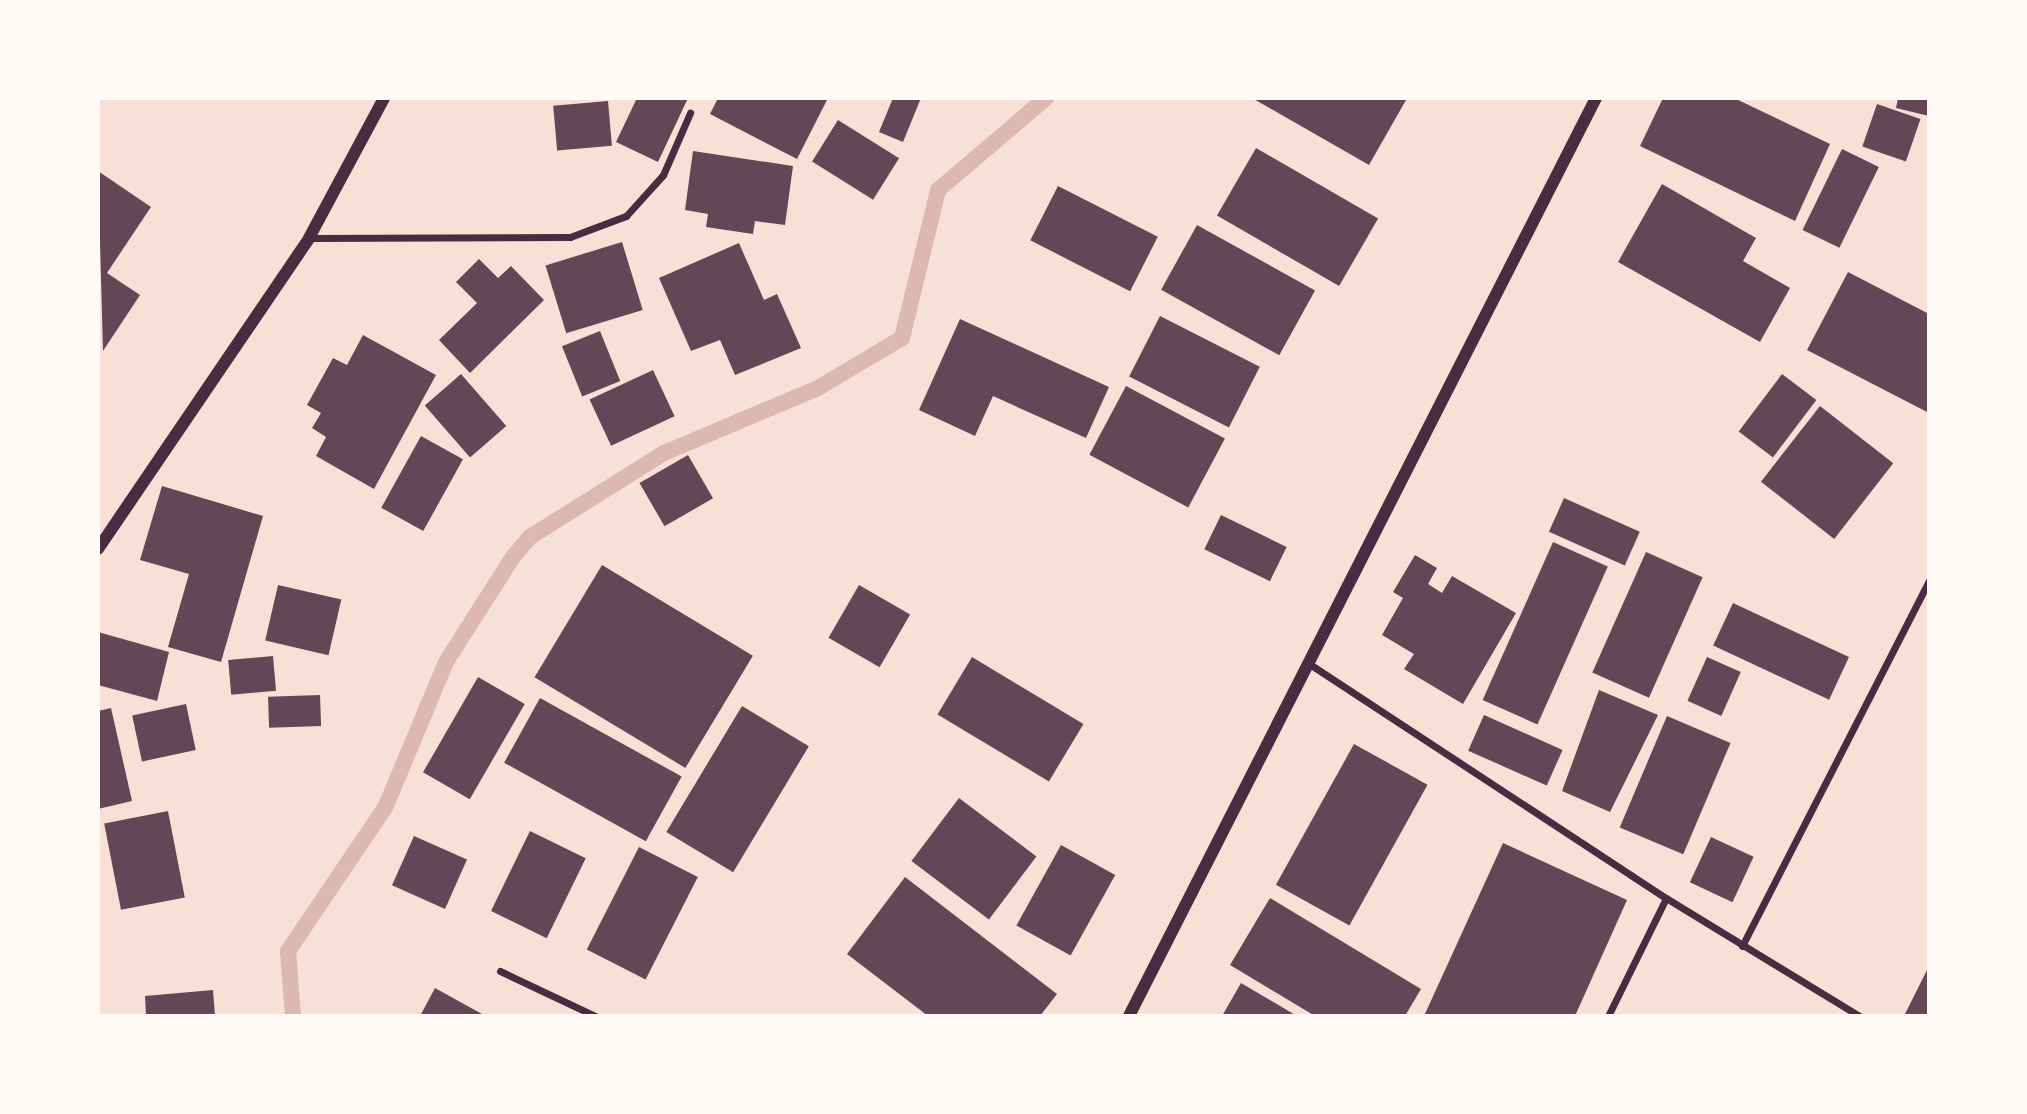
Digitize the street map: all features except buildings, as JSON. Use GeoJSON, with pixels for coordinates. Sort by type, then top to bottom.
{"type":"FeatureCollection","features":[{"type":"Feature","properties":{"kind":"street"},"geometry":{"type":"LineString","coordinates":[[98,549],[309,238],[384,98]]}},
{"type":"Feature","properties":{"kind":"street"},"geometry":{"type":"LineString","coordinates":[[1129,1016],[1596,98]]}},
{"type":"Feature","properties":{"kind":"street"},"geometry":{"type":"LineString","coordinates":[[309,238],[570,237],[626,216],[663,175],[690,113]]}},
{"type":"Feature","properties":{"kind":"street"},"geometry":{"type":"LineString","coordinates":[[1742,946],[1929,580]]}},
{"type":"Feature","properties":{"kind":"street"},"geometry":{"type":"LineString","coordinates":[[1307,663],[1666,898],[1859,1016]]}},
{"type":"Feature","properties":{"kind":"street"},"geometry":{"type":"LineString","coordinates":[[1608,1016],[1666,898]]}},
{"type":"Feature","properties":{"kind":"street"},"geometry":{"type":"LineString","coordinates":[[500,971],[596,1016]]}},
{"type":"Feature","properties":{"kind":"waterway"},"geometry":{"type":"LineString","coordinates":[[293,1016],[288,951],[385,808],[446,662],[513,557],[530,537],[664,453],[818,388],[902,338],[938,190],[1046,98]]}}]}
